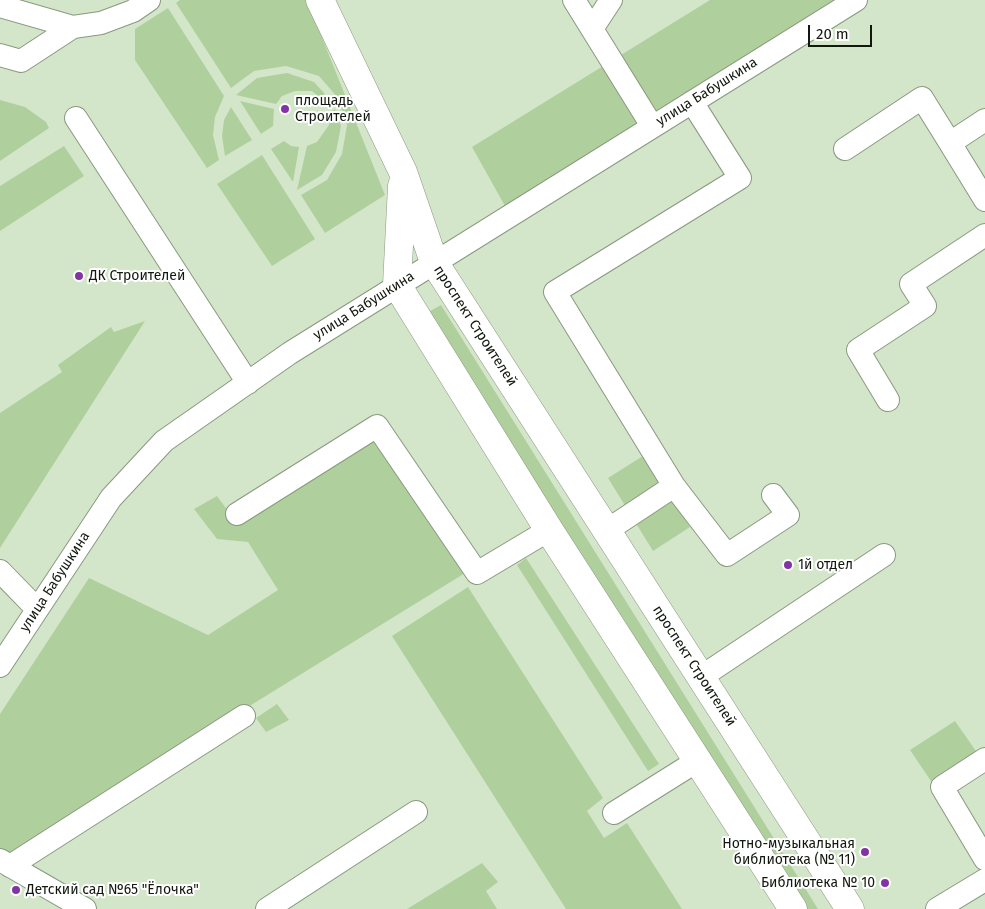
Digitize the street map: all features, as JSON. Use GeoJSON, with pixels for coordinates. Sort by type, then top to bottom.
{"type":"FeatureCollection","features":[{"type":"Feature","properties":{"kind":"main road","name":"проспект Строителей"},"geometry":{"type":"LineString","coordinates":[[320,0],[403,172],[434,262],[850,909]]}},
{"type":"Feature","properties":{"kind":"main road"},"geometry":{"type":"LineString","coordinates":[[403,172],[397,285],[549,530],[794,909]]}},
{"type":"Feature","properties":{"kind":"street"},"geometry":{"type":"LineString","coordinates":[[0,55],[21,61],[73,27],[101,23],[133,11],[149,0]]}},
{"type":"Feature","properties":{"kind":"street"},"geometry":{"type":"LineString","coordinates":[[574,0],[652,126]]}},
{"type":"Feature","properties":{"kind":"street"},"geometry":{"type":"LineString","coordinates":[[592,29],[611,0]]}},
{"type":"Feature","properties":{"kind":"street","name":"улица Бабушкина"},"geometry":{"type":"LineString","coordinates":[[0,666],[111,498],[164,441],[397,285],[856,0]]}},
{"type":"Feature","properties":{"kind":"street"},"geometry":{"type":"LineString","coordinates":[[1,4],[73,27]]}},
{"type":"Feature","properties":{"kind":"street"},"geometry":{"type":"LineString","coordinates":[[845,149],[922,98],[985,200]]}},
{"type":"Feature","properties":{"kind":"street"},"geometry":{"type":"LineString","coordinates":[[692,102],[740,178],[555,292],[674,486],[727,555],[788,515],[773,495]]}},
{"type":"Feature","properties":{"kind":"street"},"geometry":{"type":"LineString","coordinates":[[76,118],[248,383]]}},
{"type":"Feature","properties":{"kind":"street"},"geometry":{"type":"LineString","coordinates":[[950,143],[985,120]]}},
{"type":"Feature","properties":{"kind":"street"},"geometry":{"type":"LineString","coordinates":[[888,400],[858,350],[925,306],[911,284],[985,235]]}},
{"type":"Feature","properties":{"kind":"street"},"geometry":{"type":"LineString","coordinates":[[237,514],[377,426],[477,573],[549,530]]}},
{"type":"Feature","properties":{"kind":"street"},"geometry":{"type":"LineString","coordinates":[[606,531],[674,486]]}},
{"type":"Feature","properties":{"kind":"street"},"geometry":{"type":"LineString","coordinates":[[701,677],[884,555]]}},
{"type":"Feature","properties":{"kind":"street"},"geometry":{"type":"LineString","coordinates":[[0,571],[37,609]]}},
{"type":"Feature","properties":{"kind":"street"},"geometry":{"type":"LineString","coordinates":[[85,909],[5,863],[244,716]]}},
{"type":"Feature","properties":{"kind":"street"},"geometry":{"type":"LineString","coordinates":[[983,853],[942,787],[985,759]]}},
{"type":"Feature","properties":{"kind":"street"},"geometry":{"type":"LineString","coordinates":[[614,813],[697,760]]}},
{"type":"Feature","properties":{"kind":"street"},"geometry":{"type":"LineString","coordinates":[[267,909],[416,812]]}},
{"type":"Feature","properties":{"kind":"street"},"geometry":{"type":"LineString","coordinates":[[944,907],[985,880]]}},
{"type":"Feature","properties":{"kind":"green space"},"geometry":{"type":"Polygon","coordinates":[[[180,0],[307,0],[385,195],[325,233],[301,195],[327,180],[342,154],[347,125],[338,98],[319,76],[286,66],[254,71],[231,88],[176,3],[180,0]]]}},
{"type":"Feature","properties":{"kind":"green space"},"geometry":{"type":"Polygon","coordinates":[[[710,0],[856,0],[510,215],[472,147],[710,0]]]}},
{"type":"Feature","properties":{"kind":"green space"},"geometry":{"type":"Polygon","coordinates":[[[168,8],[224,96],[215,117],[213,135],[219,160],[207,168],[135,60],[135,29],[168,8]]]}},
{"type":"Feature","properties":{"kind":"green space"},"geometry":{"type":"Polygon","coordinates":[[[287,73],[314,82],[325,94],[319,97],[312,91],[295,91],[282,96],[276,104],[236,95],[257,78],[287,73]]]}},
{"type":"Feature","properties":{"kind":"green space"},"geometry":{"type":"Polygon","coordinates":[[[0,100],[25,107],[46,122],[49,128],[0,161],[0,100]]]}},
{"type":"Feature","properties":{"kind":"green space"},"geometry":{"type":"Polygon","coordinates":[[[240,101],[274,109],[273,126],[261,134],[240,101]]]}},
{"type":"Feature","properties":{"kind":"green space"},"geometry":{"type":"Polygon","coordinates":[[[231,107],[252,140],[225,156],[222,136],[224,120],[231,107]]]}},
{"type":"Feature","properties":{"kind":"green space"},"geometry":{"type":"Polygon","coordinates":[[[335,109],[341,126],[336,152],[322,175],[297,190],[307,146],[317,142],[329,125],[329,113],[335,109]]]}},
{"type":"Feature","properties":{"kind":"green space"},"geometry":{"type":"Polygon","coordinates":[[[284,141],[291,146],[299,147],[293,182],[271,149],[284,141]]]}},
{"type":"Feature","properties":{"kind":"green space"},"geometry":{"type":"Polygon","coordinates":[[[64,146],[84,176],[0,231],[0,186],[64,146]]]}},
{"type":"Feature","properties":{"kind":"green space"},"geometry":{"type":"Polygon","coordinates":[[[262,155],[315,239],[272,266],[217,184],[262,155]]]}},
{"type":"Feature","properties":{"kind":"green space"},"geometry":{"type":"Polygon","coordinates":[[[441,305],[818,909],[799,909],[423,315],[441,305]]]}},
{"type":"Feature","properties":{"kind":"green space"},"geometry":{"type":"Polygon","coordinates":[[[145,321],[0,548],[0,413],[62,372],[58,365],[111,327],[114,332],[145,321]]]}},
{"type":"Feature","properties":{"kind":"green space"},"geometry":{"type":"Polygon","coordinates":[[[376,434],[470,570],[8,855],[0,850],[0,714],[89,578],[208,635],[278,590],[248,542],[217,539],[194,509],[217,496],[234,519],[376,434]]]}},
{"type":"Feature","properties":{"kind":"green space"},"geometry":{"type":"Polygon","coordinates":[[[643,456],[690,527],[653,551],[608,478],[643,456]]]}},
{"type":"Feature","properties":{"kind":"green space"},"geometry":{"type":"Polygon","coordinates":[[[526,558],[659,764],[648,771],[517,565],[526,558]]]}},
{"type":"Feature","properties":{"kind":"green space"},"geometry":{"type":"Polygon","coordinates":[[[468,587],[603,798],[587,811],[604,838],[627,823],[682,909],[566,909],[392,636],[468,587]]]}},
{"type":"Feature","properties":{"kind":"green space"},"geometry":{"type":"Polygon","coordinates":[[[277,704],[289,720],[266,732],[256,718],[277,704]]]}},
{"type":"Feature","properties":{"kind":"green space"},"geometry":{"type":"Polygon","coordinates":[[[955,721],[978,754],[933,784],[910,750],[955,721]]]}},
{"type":"Feature","properties":{"kind":"green space"},"geometry":{"type":"Polygon","coordinates":[[[482,863],[498,882],[486,891],[497,909],[407,909],[482,863]]]}},
{"type":"Feature","properties":{"kind":"place","name":"площадь Строителей"},"geometry":{"type":"Point","coordinates":[285,109]}},
{"type":"Feature","properties":{"kind":"place","name":"ДК Строителей"},"geometry":{"type":"Point","coordinates":[79,276]}},
{"type":"Feature","properties":{"kind":"place","name":"1й отдел"},"geometry":{"type":"Point","coordinates":[788,565]}},
{"type":"Feature","properties":{"kind":"place","name":"Нотно-музыкальная библиотека (№ 11)"},"geometry":{"type":"Point","coordinates":[865,852]}},
{"type":"Feature","properties":{"kind":"place","name":"Библиотека № 10"},"geometry":{"type":"Point","coordinates":[885,883]}},
{"type":"Feature","properties":{"kind":"place","name":"Детский сад №65 \"Ёлочка\""},"geometry":{"type":"Point","coordinates":[16,890]}}]}
